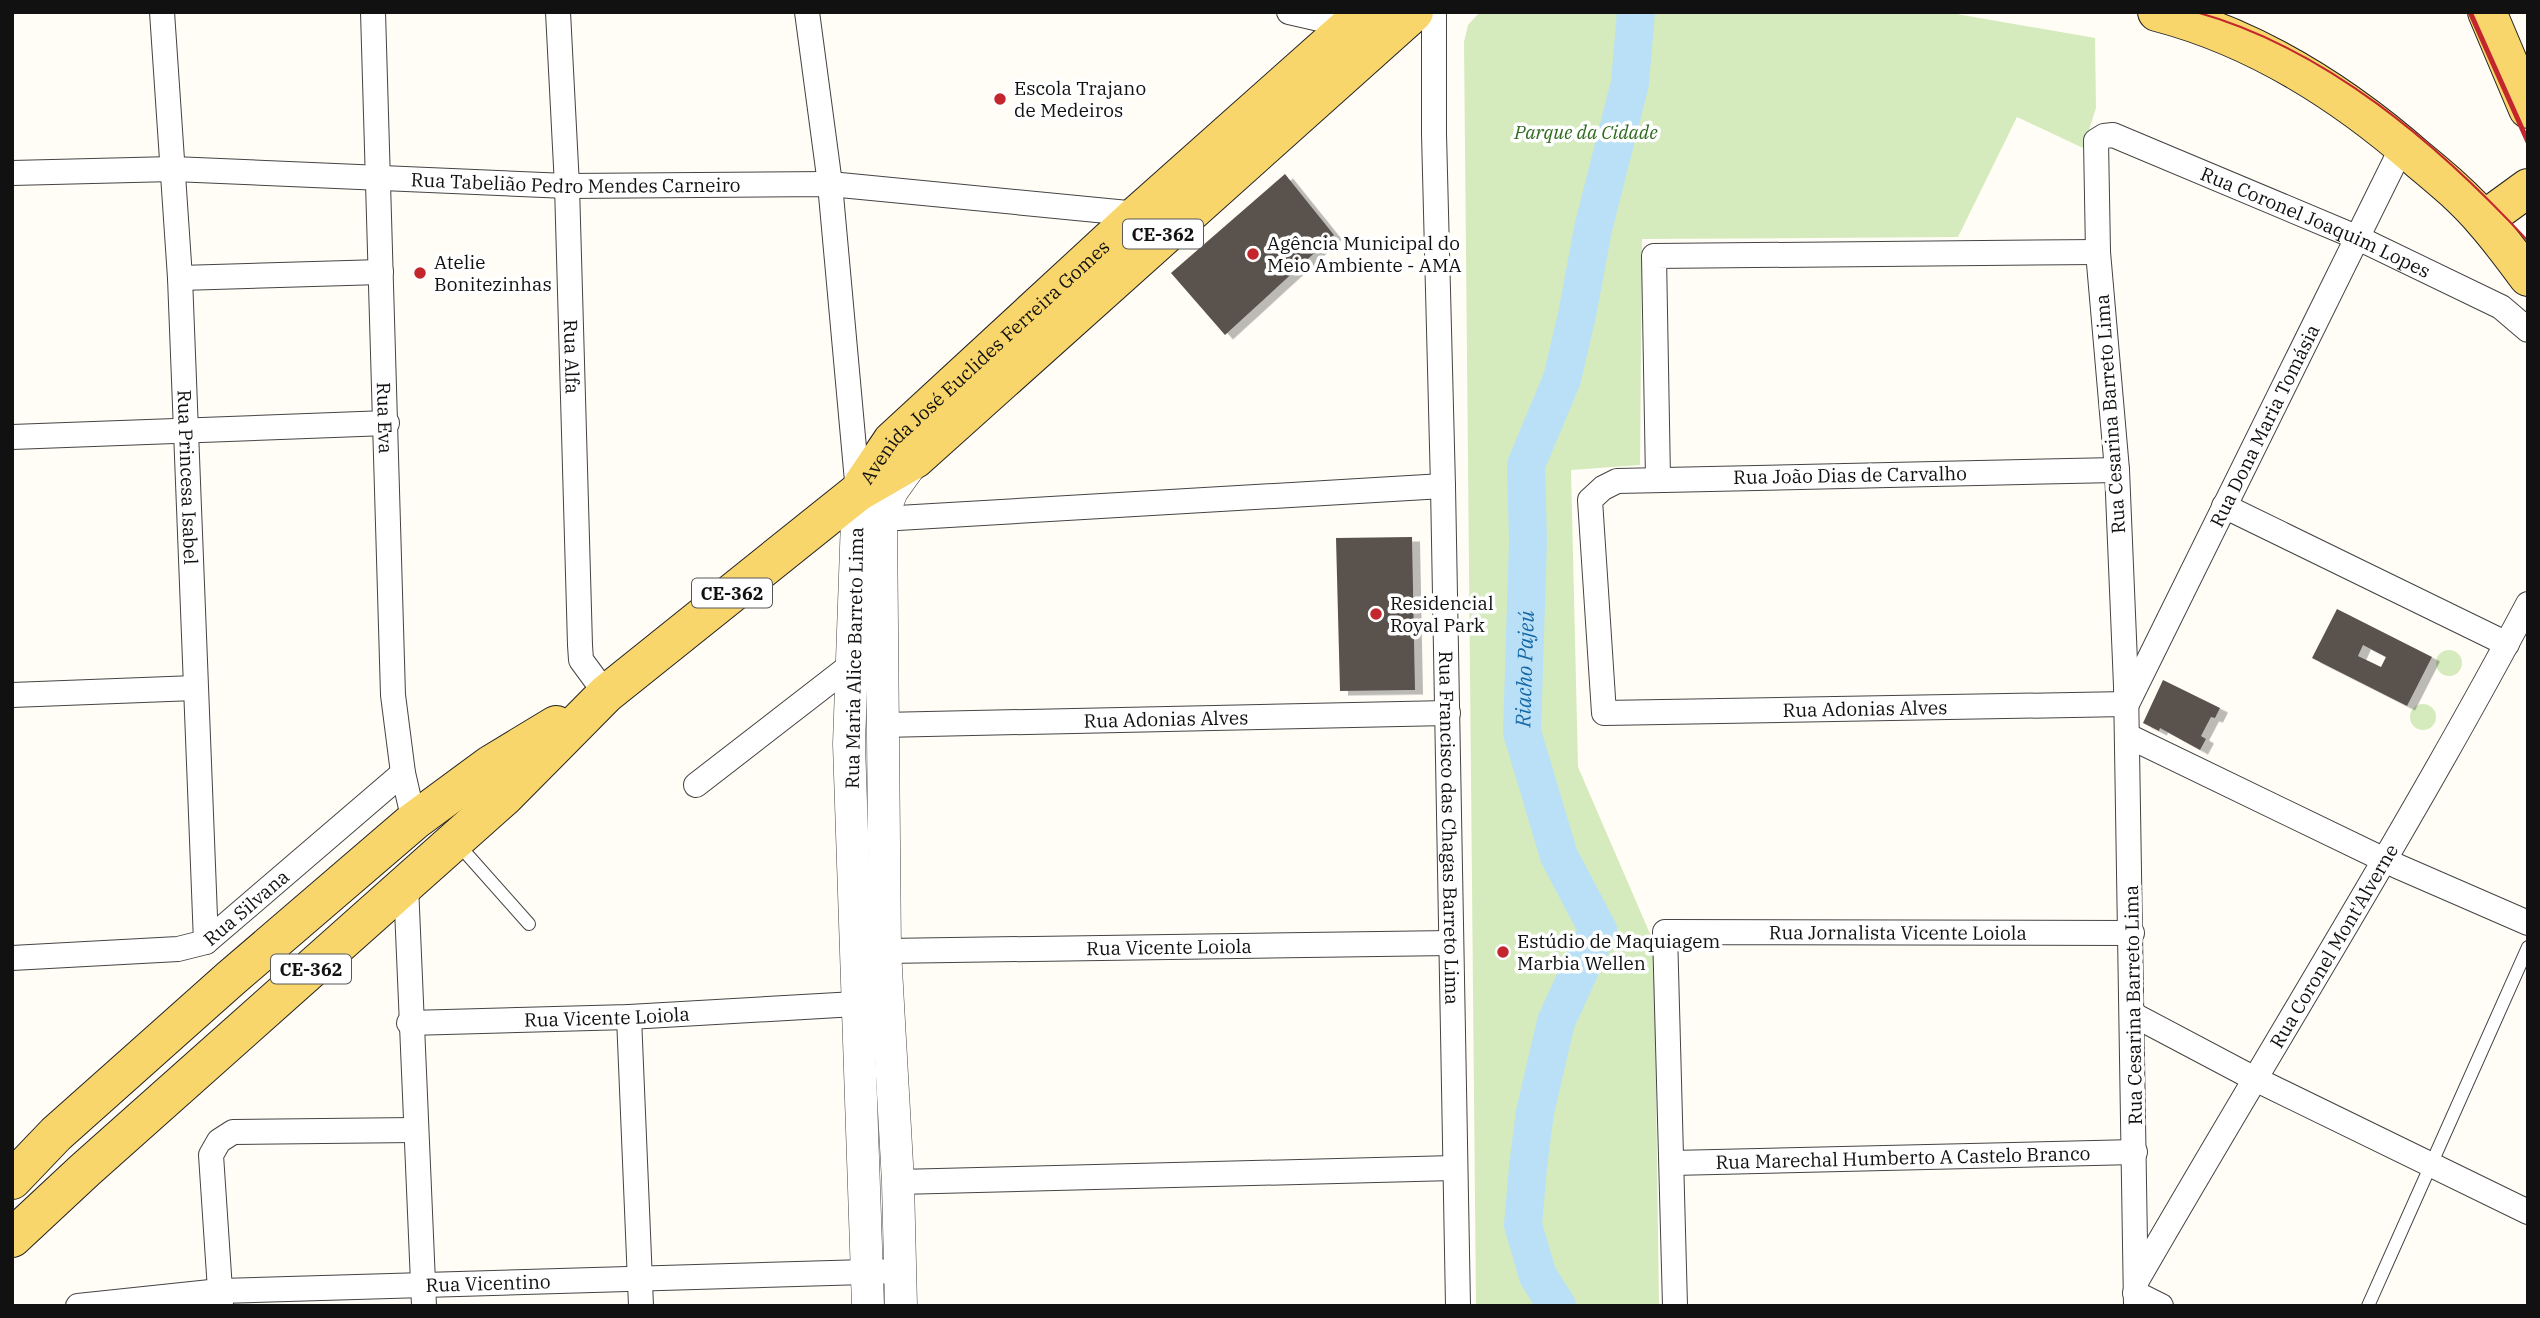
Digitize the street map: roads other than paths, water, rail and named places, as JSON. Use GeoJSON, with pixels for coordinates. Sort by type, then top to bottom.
{"type":"FeatureCollection","features":[{"type":"Feature","properties":{"kind":"main road","name":"Avenida José Euclides Ferreira Gomes"},"geometry":{"type":"LineString","coordinates":[[12,1180],[56,1134],[178,1024],[414,821],[490,765],[606,694],[870,505],[915,459],[1414,12]]}},
{"type":"Feature","properties":{"kind":"main road"},"geometry":{"type":"LineString","coordinates":[[2157,12],[2225,25],[2364,112],[2484,220],[2528,277]]}},
{"type":"Feature","properties":{"kind":"main road"},"geometry":{"type":"LineString","coordinates":[[2487,12],[2516,57],[2528,108]]}},
{"type":"Feature","properties":{"kind":"main road","name":"Avenida José Euclides Ferreira Gomes"},"geometry":{"type":"LineString","coordinates":[[870,505],[892,441],[1138,214],[1358,19]]}},
{"type":"Feature","properties":{"kind":"main road"},"geometry":{"type":"LineString","coordinates":[[2484,220],[2528,188]]}},
{"type":"Feature","properties":{"kind":"main road","name":"Avenida José Euclides Ferreira Gomes"},"geometry":{"type":"LineString","coordinates":[[12,1238],[456,841],[505,796],[606,694]]}},
{"type":"Feature","properties":{"kind":"street","name":"Rua Princesa Isabel"},"geometry":{"type":"LineString","coordinates":[[162,12],[180,278],[206,942]]}},
{"type":"Feature","properties":{"kind":"street","name":"Rua Eva"},"geometry":{"type":"LineString","coordinates":[[373,12],[393,695],[403,773],[414,821]]}},
{"type":"Feature","properties":{"kind":"street","name":"Rua Alfa"},"geometry":{"type":"LineString","coordinates":[[558,12],[567,186],[580,645],[582,660],[606,694]]}},
{"type":"Feature","properties":{"kind":"street","name":"Rua Maria Alice Barreto Lima"},"geometry":{"type":"LineString","coordinates":[[807,12],[870,505],[882,725],[886,951],[898,1182],[901,1306]]}},
{"type":"Feature","properties":{"kind":"street"},"geometry":{"type":"LineString","coordinates":[[1289,12],[1358,19]]}},
{"type":"Feature","properties":{"kind":"street","name":"Rua Francisco das Chagas Barreto Lima"},"geometry":{"type":"LineString","coordinates":[[1434,12],[1434,134],[1444,486],[1458,1306]]}},
{"type":"Feature","properties":{"kind":"street","name":"Rua Coronel Joaquim Lopes"},"geometry":{"type":"LineString","coordinates":[[2096,141],[2113,135],[2356,237],[2501,307],[2528,330]]}},
{"type":"Feature","properties":{"kind":"street","name":"Rua Cesarina Barreto Lima"},"geometry":{"type":"LineString","coordinates":[[2096,141],[2098,252],[2117,470],[2127,695],[2135,1294]]}},
{"type":"Feature","properties":{"kind":"street","name":"Rua Dona Maria Tomásia"},"geometry":{"type":"LineString","coordinates":[[2127,695],[2403,145]]}},
{"type":"Feature","properties":{"kind":"street","name":"Rua Tabelião Pedro Mendes Carneiro"},"geometry":{"type":"LineString","coordinates":[[12,173],[173,169],[567,186],[830,184],[1138,214]]}},
{"type":"Feature","properties":{"kind":"street"},"geometry":{"type":"LineString","coordinates":[[1658,479],[1654,256],[2098,252]]}},
{"type":"Feature","properties":{"kind":"street"},"geometry":{"type":"LineString","coordinates":[[180,278],[382,272]]}},
{"type":"Feature","properties":{"kind":"street"},"geometry":{"type":"LineString","coordinates":[[12,437],[387,423]]}},
{"type":"Feature","properties":{"kind":"street","name":"Rua João Dias de Carvalho"},"geometry":{"type":"LineString","coordinates":[[1604,713],[1590,500],[1617,481],[2117,470]]}},
{"type":"Feature","properties":{"kind":"street"},"geometry":{"type":"LineString","coordinates":[[870,505],[1444,486]]}},
{"type":"Feature","properties":{"kind":"street","name":"Rua Maria Alice Barreto Lima"},"geometry":{"type":"LineString","coordinates":[[868,1306],[849,744],[851,665],[870,505]]}},
{"type":"Feature","properties":{"kind":"street"},"geometry":{"type":"LineString","coordinates":[[2224,506],[2507,644]]}},
{"type":"Feature","properties":{"kind":"street","name":"Rua Coronel Mont'Alverne"},"geometry":{"type":"LineString","coordinates":[[2135,1294],[2253,1078],[2385,860],[2528,604]]}},
{"type":"Feature","properties":{"kind":"street"},"geometry":{"type":"LineString","coordinates":[[696,785],[851,665]]}},
{"type":"Feature","properties":{"kind":"street"},"geometry":{"type":"LineString","coordinates":[[12,695],[195,688]]}},
{"type":"Feature","properties":{"kind":"street","name":"Rua Adonias Alves"},"geometry":{"type":"LineString","coordinates":[[1604,713],[2127,695]]}},
{"type":"Feature","properties":{"kind":"street","name":"Rua Adonias Alves"},"geometry":{"type":"LineString","coordinates":[[882,725],[1448,713]]}},
{"type":"Feature","properties":{"kind":"street"},"geometry":{"type":"LineString","coordinates":[[2128,736],[2385,860],[2528,923]]}},
{"type":"Feature","properties":{"kind":"street","name":"Rua Silvana"},"geometry":{"type":"LineString","coordinates":[[12,958],[178,949],[206,942],[403,773]]}},
{"type":"Feature","properties":{"kind":"street"},"geometry":{"type":"LineString","coordinates":[[406,885],[423,1294]]}},
{"type":"Feature","properties":{"kind":"street","name":"Rua Jornalista Vicente Loiola"},"geometry":{"type":"LineString","coordinates":[[1672,1163],[1665,932],[2132,933]]}},
{"type":"Feature","properties":{"kind":"street","name":"Rua Vicente Loiola"},"geometry":{"type":"LineString","coordinates":[[886,951],[1451,943]]}},
{"type":"Feature","properties":{"kind":"street","name":"Rua Vicente Loiola"},"geometry":{"type":"LineString","coordinates":[[410,1023],[629,1017],[888,1002]]}},
{"type":"Feature","properties":{"kind":"street"},"geometry":{"type":"LineString","coordinates":[[2132,1014],[2253,1078],[2528,1212]]}},
{"type":"Feature","properties":{"kind":"street"},"geometry":{"type":"LineString","coordinates":[[629,1017],[641,1306]]}},
{"type":"Feature","properties":{"kind":"street"},"geometry":{"type":"LineString","coordinates":[[220,1298],[211,1155],[219,1141],[233,1132],[415,1130]]}},
{"type":"Feature","properties":{"kind":"street","name":"Rua Marechal Humberto A Castelo Branco"},"geometry":{"type":"LineString","coordinates":[[1672,1163],[2134,1152]]}},
{"type":"Feature","properties":{"kind":"street"},"geometry":{"type":"LineString","coordinates":[[1672,1163],[1675,1306]]}},
{"type":"Feature","properties":{"kind":"street"},"geometry":{"type":"LineString","coordinates":[[898,1182],[1454,1168]]}},
{"type":"Feature","properties":{"kind":"street","name":"Rua Vicentino"},"geometry":{"type":"LineString","coordinates":[[78,1306],[220,1298],[423,1294],[640,1278],[900,1271]]}},
{"type":"Feature","properties":{"kind":"street"},"geometry":{"type":"LineString","coordinates":[[2135,1294],[2161,1306]]}},
{"type":"Feature","properties":{"kind":"lane"},"geometry":{"type":"LineString","coordinates":[[456,841],[529,924]]}},
{"type":"Feature","properties":{"kind":"lane"},"geometry":{"type":"LineString","coordinates":[[2368,1306],[2528,947]]}},
{"type":"Feature","properties":{"kind":"waterway","name":"Riacho Pajeú"},"geometry":{"type":"LineString","coordinates":[[1557,1306],[1538,1276],[1523,1225],[1528,1167],[1535,1112],[1556,1022],[1598,930],[1559,856],[1522,732],[1528,541],[1526,465],[1562,379],[1593,229],[1630,83],[1636,12]]}},
{"type":"Feature","properties":{"kind":"tram line"},"geometry":{"type":"LineString","coordinates":[[2196,12],[2244,28],[2290,49],[2377,104],[2418,135],[2456,169],[2528,241]]}},
{"type":"Feature","properties":{"kind":"railway"},"geometry":{"type":"LineString","coordinates":[[2470,12],[2528,142]]}},
{"type":"Feature","properties":{"kind":"place","name":"Escola Trajano de Medeiros"},"geometry":{"type":"Point","coordinates":[1000,99]}},
{"type":"Feature","properties":{"kind":"place","name":"Agência Municipal do Meio Ambiente - AMA"},"geometry":{"type":"Point","coordinates":[1253,254]}},
{"type":"Feature","properties":{"kind":"place","name":"Atelie Bonitezinhas"},"geometry":{"type":"Point","coordinates":[420,273]}},
{"type":"Feature","properties":{"kind":"place","name":"Residencial Royal Park"},"geometry":{"type":"Point","coordinates":[1376,614]}},
{"type":"Feature","properties":{"kind":"place","name":"Estúdio de Maquiagem Marbia Wellen"},"geometry":{"type":"Point","coordinates":[1503,952]}},
{"type":"Feature","properties":{"kind":"park label","name":"Parque da Cidade"},"geometry":{"type":"Point","coordinates":[1586,132]}}]}
